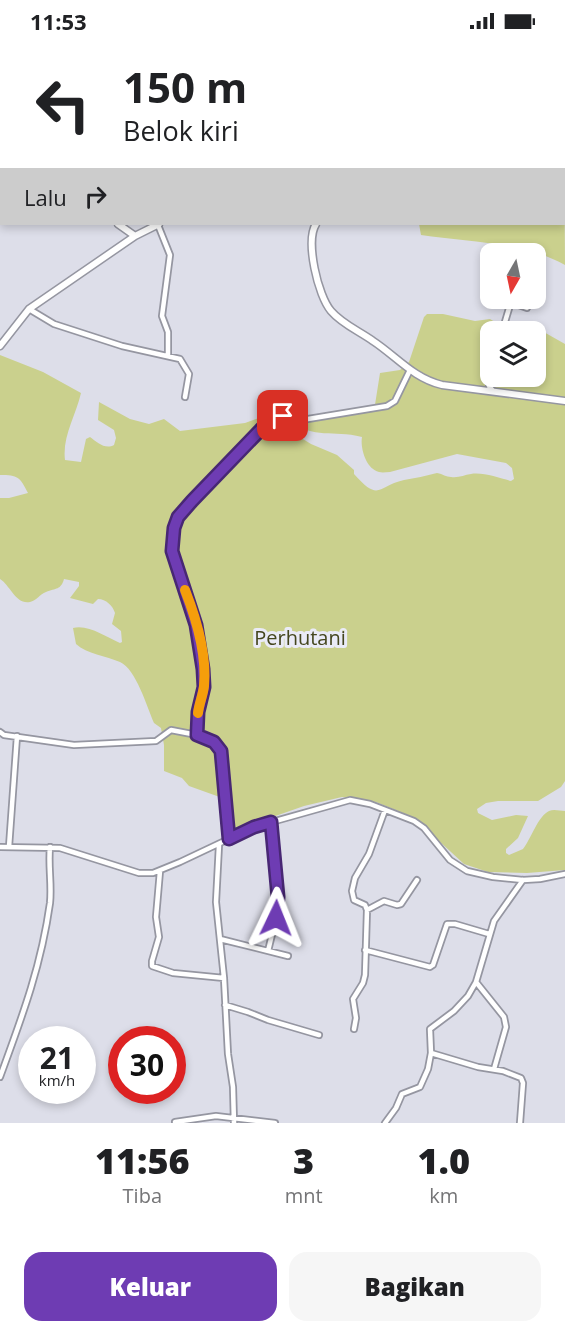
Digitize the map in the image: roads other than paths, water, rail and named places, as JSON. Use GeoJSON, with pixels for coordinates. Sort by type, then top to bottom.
{"type":"FeatureCollection","features":[{"type":"Feature","properties":{"kind":"street"},"geometry":{"type":"LineString","coordinates":[[119,225],[135,236]]}},
{"type":"Feature","properties":{"kind":"street"},"geometry":{"type":"LineString","coordinates":[[0,346],[28,309],[135,236],[156,225]]}},
{"type":"Feature","properties":{"kind":"street"},"geometry":{"type":"LineString","coordinates":[[158,225],[170,255],[162,316],[168,332],[168,356]]}},
{"type":"Feature","properties":{"kind":"street"},"geometry":{"type":"LineString","coordinates":[[316,225],[312,234],[314,262],[326,305],[340,320],[410,370],[434,382],[493,392],[565,400]]}},
{"type":"Feature","properties":{"kind":"street"},"geometry":{"type":"LineString","coordinates":[[28,309],[54,324],[122,346],[182,361],[188,370],[189,378],[185,397]]}},
{"type":"Feature","properties":{"kind":"street"},"geometry":{"type":"LineString","coordinates":[[197,735],[198,712],[204,687],[203,669],[196,625],[172,551],[172,537],[178,517],[202,489],[270,420],[279,416],[308,419],[387,406],[395,401],[410,370]]}},
{"type":"Feature","properties":{"kind":"street"},"geometry":{"type":"LineString","coordinates":[[490,387],[493,392]]}},
{"type":"Feature","properties":{"kind":"street"},"geometry":{"type":"LineString","coordinates":[[0,732],[74,745],[156,741],[171,730],[197,735],[214,742],[221,751],[229,839]]}},
{"type":"Feature","properties":{"kind":"street"},"geometry":{"type":"LineString","coordinates":[[9,847],[16,736]]}},
{"type":"Feature","properties":{"kind":"street"},"geometry":{"type":"LineString","coordinates":[[0,847],[50,847],[78,853],[139,873],[160,871],[254,827],[350,800],[370,804],[419,824],[450,860],[478,874],[523,880],[565,874]]}},
{"type":"Feature","properties":{"kind":"street"},"geometry":{"type":"LineString","coordinates":[[354,1029],[356,1018],[353,999],[364,979],[367,910],[365,905],[354,900],[352,891],[385,810]]}},
{"type":"Feature","properties":{"kind":"street"},"geometry":{"type":"LineString","coordinates":[[268,951],[278,902],[271,822]]}},
{"type":"Feature","properties":{"kind":"street"},"geometry":{"type":"LineString","coordinates":[[219,845],[216,902],[224,978],[228,1054],[233,1082],[234,1120]]}},
{"type":"Feature","properties":{"kind":"street"},"geometry":{"type":"LineString","coordinates":[[0,1077],[34,985],[41,954],[50,898],[50,847]]}},
{"type":"Feature","properties":{"kind":"street"},"geometry":{"type":"LineString","coordinates":[[160,871],[156,917],[159,937],[152,966],[176,974],[224,978]]}},
{"type":"Feature","properties":{"kind":"street"},"geometry":{"type":"LineString","coordinates":[[367,910],[384,901],[401,904],[417,880]]}},
{"type":"Feature","properties":{"kind":"street"},"geometry":{"type":"LineString","coordinates":[[385,1123],[396,1108],[402,1094],[420,1087],[428,1070],[431,1053],[430,1029],[461,1004],[476,982],[489,934],[498,915],[523,880]]}},
{"type":"Feature","properties":{"kind":"street"},"geometry":{"type":"LineString","coordinates":[[365,950],[430,967],[433,965],[447,924],[455,924],[489,934]]}},
{"type":"Feature","properties":{"kind":"street"},"geometry":{"type":"LineString","coordinates":[[220,939],[288,956]]}},
{"type":"Feature","properties":{"kind":"street"},"geometry":{"type":"LineString","coordinates":[[476,982],[506,1021],[494,1069]]}},
{"type":"Feature","properties":{"kind":"street"},"geometry":{"type":"LineString","coordinates":[[225,1005],[319,1035]]}},
{"type":"Feature","properties":{"kind":"street"},"geometry":{"type":"LineString","coordinates":[[431,1053],[478,1067],[512,1073],[523,1079],[520,1123]]}},
{"type":"Feature","properties":{"kind":"street"},"geometry":{"type":"LineString","coordinates":[[175,1122],[216,1116],[234,1120],[275,1123]]}},
{"type":"Feature","properties":{"kind":"park label","name":"Perhutani"},"geometry":{"type":"Point","coordinates":[300,638]}}]}
